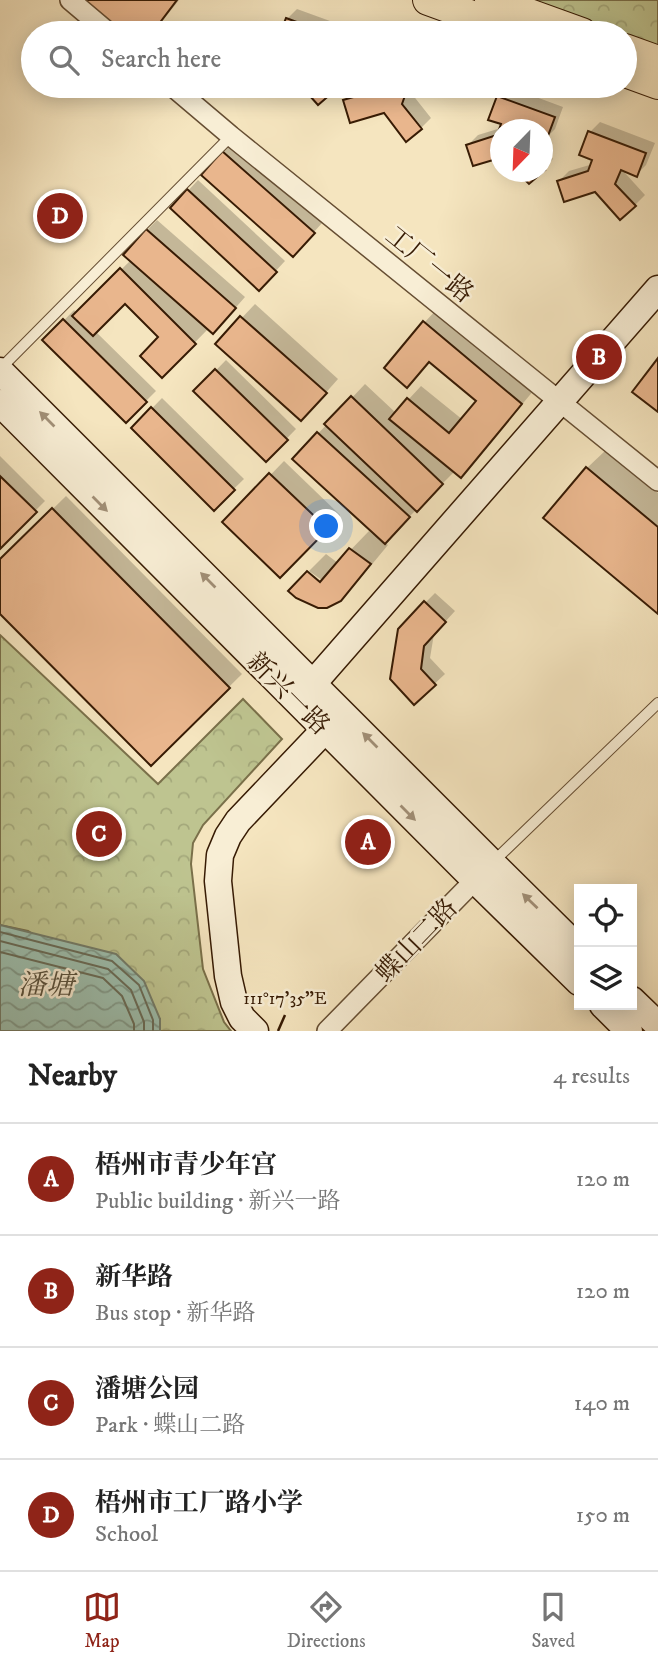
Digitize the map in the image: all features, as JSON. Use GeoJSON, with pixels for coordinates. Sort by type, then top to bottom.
{"type":"FeatureCollection","features":[{"type":"Feature","properties":{"kind":"main road"},"geometry":{"type":"LineString","coordinates":[[428,0],[486,21]]}},
{"type":"Feature","properties":{"kind":"main road"},"geometry":{"type":"LineString","coordinates":[[490,0],[549,21]]}},
{"type":"Feature","properties":{"kind":"main road"},"geometry":{"type":"LineString","coordinates":[[637,53],[658,61]]}},
{"type":"Feature","properties":{"kind":"main road"},"geometry":{"type":"LineString","coordinates":[[637,76],[658,84]]}},
{"type":"Feature","properties":{"kind":"main road"},"geometry":{"type":"LineString","coordinates":[[305,693],[658,289]]}},
{"type":"Feature","properties":{"kind":"main road","name":"新兴一路"},"geometry":{"type":"LineString","coordinates":[[0,370],[305,693]]}},
{"type":"Feature","properties":{"kind":"main road","name":"新兴一路"},"geometry":{"type":"LineString","coordinates":[[0,403],[305,693],[483,872],[574,976]]}},
{"type":"Feature","properties":{"kind":"main road"},"geometry":{"type":"LineString","coordinates":[[255,1031],[242,1018],[234,1002],[228,976],[218,881],[220,855],[238,821],[333,721]]}},
{"type":"Feature","properties":{"kind":"main road","name":"新兴一路"},"geometry":{"type":"LineString","coordinates":[[483,872],[578,947]]}},
{"type":"Feature","properties":{"kind":"main road"},"geometry":{"type":"LineString","coordinates":[[637,1005],[658,1026]]}},
{"type":"Feature","properties":{"kind":"main road"},"geometry":{"type":"LineString","coordinates":[[608,1010],[629,1031]]}},
{"type":"Feature","properties":{"kind":"street"},"geometry":{"type":"LineString","coordinates":[[70,0],[95,21]]}},
{"type":"Feature","properties":{"kind":"street","name":"工厂一路"},"geometry":{"type":"LineString","coordinates":[[186,98],[658,481]]}},
{"type":"Feature","properties":{"kind":"street","name":"蝶山二路"},"geometry":{"type":"LineString","coordinates":[[327,1031],[483,872]]}},
{"type":"Feature","properties":{"kind":"lane"},"geometry":{"type":"LineString","coordinates":[[0,370],[231,136]]}},
{"type":"Feature","properties":{"kind":"lane"},"geometry":{"type":"LineString","coordinates":[[483,872],[658,702]]}},
{"type":"Feature","properties":{"kind":"green space"},"geometry":{"type":"Polygon","coordinates":[[[490,0],[658,0],[658,61],[637,53],[637,21],[549,21],[490,0]]]}},
{"type":"Feature","properties":{"kind":"green space"},"geometry":{"type":"Polygon","coordinates":[[[0,635],[158,784],[243,699],[282,739],[203,825],[193,843],[191,864],[203,969],[224,1022],[231,1031],[160,1031],[160,1019],[28,931],[0,925],[0,635]]]}},
{"type":"Feature","properties":{"kind":"water","name":"潘塘"},"geometry":{"type":"Polygon","coordinates":[[[0,925],[116,954],[144,981],[160,1019],[160,1031],[0,1031],[0,925]]]}},
{"type":"Feature","properties":{"kind":"building"},"geometry":{"type":"Polygon","coordinates":[[[83,0],[177,0],[161,21],[108,21],[83,0]]]}},
{"type":"Feature","properties":{"kind":"building"},"geometry":{"type":"Polygon","coordinates":[[[312,98],[326,98],[318,105],[312,98]]]}},
{"type":"Feature","properties":{"kind":"building"},"geometry":{"type":"Polygon","coordinates":[[[404,98],[402,104],[422,129],[406,142],[384,113],[350,123],[343,100],[404,98]]]}},
{"type":"Feature","properties":{"kind":"building"},"geometry":{"type":"Polygon","coordinates":[[[496,98],[555,117],[553,122],[553,119],[490,121],[496,98]]]}},
{"type":"Feature","properties":{"kind":"building"},"geometry":{"type":"Polygon","coordinates":[[[588,131],[646,153],[637,177],[621,170],[615,184],[636,206],[620,220],[595,192],[564,202],[557,181],[588,171],[592,160],[579,155],[588,131]]]}},
{"type":"Feature","properties":{"kind":"building"},"geometry":{"type":"Polygon","coordinates":[[[490,137],[490,161],[473,166],[466,145],[490,137]]]}},
{"type":"Feature","properties":{"kind":"building"},"geometry":{"type":"Polygon","coordinates":[[[222,151],[315,233],[293,257],[201,175],[222,151]]]}},
{"type":"Feature","properties":{"kind":"building"},"geometry":{"type":"Polygon","coordinates":[[[187,189],[277,272],[259,291],[170,208],[187,189]]]}},
{"type":"Feature","properties":{"kind":"building"},"geometry":{"type":"Polygon","coordinates":[[[146,229],[236,308],[213,334],[123,255],[146,229]]]}},
{"type":"Feature","properties":{"kind":"building"},"geometry":{"type":"Polygon","coordinates":[[[120,268],[196,344],[162,378],[140,356],[158,337],[125,304],[93,336],[72,316],[120,268]]]}},
{"type":"Feature","properties":{"kind":"building"},"geometry":{"type":"Polygon","coordinates":[[[240,316],[327,393],[301,421],[215,344],[240,316]]]}},
{"type":"Feature","properties":{"kind":"building"},"geometry":{"type":"Polygon","coordinates":[[[63,319],[147,402],[126,423],[42,340],[63,319]]]}},
{"type":"Feature","properties":{"kind":"building"},"geometry":{"type":"Polygon","coordinates":[[[423,321],[522,404],[461,478],[389,419],[407,398],[449,433],[476,401],[429,362],[407,388],[384,368],[423,321]]]}},
{"type":"Feature","properties":{"kind":"building"},"geometry":{"type":"Polygon","coordinates":[[[658,358],[658,412],[632,392],[658,358]]]}},
{"type":"Feature","properties":{"kind":"building"},"geometry":{"type":"Polygon","coordinates":[[[215,369],[288,440],[266,462],[193,391],[215,369]]]}},
{"type":"Feature","properties":{"kind":"building"},"geometry":{"type":"Polygon","coordinates":[[[351,396],[443,484],[417,512],[324,424],[351,396]]]}},
{"type":"Feature","properties":{"kind":"building"},"geometry":{"type":"Polygon","coordinates":[[[151,407],[235,490],[214,511],[131,428],[151,407]]]}},
{"type":"Feature","properties":{"kind":"building"},"geometry":{"type":"Polygon","coordinates":[[[317,432],[410,517],[385,544],[292,459],[317,432]]]}},
{"type":"Feature","properties":{"kind":"building"},"geometry":{"type":"Polygon","coordinates":[[[586,467],[658,527],[658,614],[543,518],[586,467]]]}},
{"type":"Feature","properties":{"kind":"building"},"geometry":{"type":"Polygon","coordinates":[[[269,473],[328,529],[280,578],[222,522],[269,473]]]}},
{"type":"Feature","properties":{"kind":"building"},"geometry":{"type":"Polygon","coordinates":[[[0,476],[37,512],[0,549],[0,476]]]}},
{"type":"Feature","properties":{"kind":"building"},"geometry":{"type":"Polygon","coordinates":[[[52,508],[230,688],[151,766],[0,614],[0,559],[52,508]]]}},
{"type":"Feature","properties":{"kind":"building"},"geometry":{"type":"Polygon","coordinates":[[[349,548],[371,564],[341,601],[327,608],[318,608],[296,598],[288,591],[307,571],[320,582],[349,548]]]}},
{"type":"Feature","properties":{"kind":"building"},"geometry":{"type":"Polygon","coordinates":[[[424,601],[446,622],[424,646],[421,669],[436,685],[414,705],[390,679],[398,629],[424,601]]]}},
{"type":"Feature","properties":{"kind":"place","name":"梧州市工厂路小学"},"geometry":{"type":"Point","coordinates":[60,216]}},
{"type":"Feature","properties":{"kind":"place","name":"新华路"},"geometry":{"type":"Point","coordinates":[599,357]}},
{"type":"Feature","properties":{"kind":"place","name":"潘塘公园"},"geometry":{"type":"Point","coordinates":[99,834]}},
{"type":"Feature","properties":{"kind":"place","name":"梧州市青少年宫"},"geometry":{"type":"Point","coordinates":[368,842]}}]}
